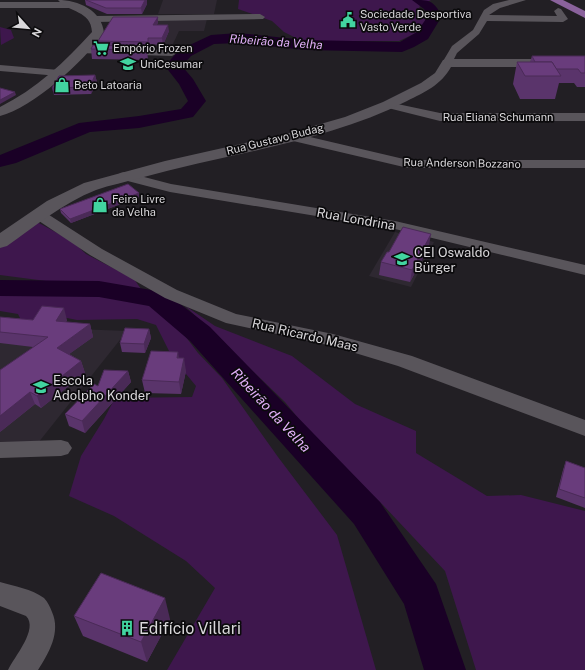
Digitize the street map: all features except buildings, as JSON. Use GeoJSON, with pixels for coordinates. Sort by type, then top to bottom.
{"type":"FeatureCollection","features":[{"type":"Feature","properties":{"kind":"main road"},"geometry":{"type":"LineString","coordinates":[[563,3],[585,8]]}},
{"type":"Feature","properties":{"kind":"main road"},"geometry":{"type":"LineString","coordinates":[[563,3],[585,15]]}},
{"type":"Feature","properties":{"kind":"street","name":"Rua Gustavo Budag"},"geometry":{"type":"LineString","coordinates":[[0,242],[38,214],[90,187],[125,176],[293,136],[350,120],[388,105],[432,82],[440,75],[452,50],[476,32],[484,18],[485,13],[494,7],[522,0]]}},
{"type":"Feature","properties":{"kind":"street"},"geometry":{"type":"LineString","coordinates":[[0,5],[68,2],[95,19],[260,17]]}},
{"type":"Feature","properties":{"kind":"street"},"geometry":{"type":"LineString","coordinates":[[484,18],[563,19],[563,3]]}},
{"type":"Feature","properties":{"kind":"street"},"geometry":{"type":"LineString","coordinates":[[0,112],[25,99],[59,73],[82,51],[98,33],[98,27],[95,19]]}},
{"type":"Feature","properties":{"kind":"street"},"geometry":{"type":"LineString","coordinates":[[82,51],[172,53]]}},
{"type":"Feature","properties":{"kind":"street"},"geometry":{"type":"LineString","coordinates":[[447,63],[585,64]]}},
{"type":"Feature","properties":{"kind":"street"},"geometry":{"type":"LineString","coordinates":[[0,68],[59,73]]}},
{"type":"Feature","properties":{"kind":"street","name":"Rua Eliana Schumann"},"geometry":{"type":"LineString","coordinates":[[388,105],[440,117],[585,116]]}},
{"type":"Feature","properties":{"kind":"street","name":"Rua Anderson Bozzano"},"geometry":{"type":"LineString","coordinates":[[293,136],[408,164],[585,164]]}},
{"type":"Feature","properties":{"kind":"street","name":"Rua Londrina"},"geometry":{"type":"LineString","coordinates":[[125,176],[170,188],[395,225],[585,270]]}},
{"type":"Feature","properties":{"kind":"street","name":"Rua Ricardo Maas"},"geometry":{"type":"LineString","coordinates":[[38,214],[96,252],[172,294],[232,319],[333,340],[405,362],[585,428]]}},
{"type":"Feature","properties":{"kind":"street"},"geometry":{"type":"LineString","coordinates":[[0,450],[61,448]]}},
{"type":"Feature","properties":{"kind":"street"},"geometry":{"type":"LineString","coordinates":[[0,594],[19,600],[37,609],[44,624],[38,646],[22,670]]}},
{"type":"Feature","properties":{"kind":"shaded area"},"geometry":{"type":"Polygon","coordinates":[[[163,0],[217,0],[214,14],[158,14],[163,0]]]}},
{"type":"Feature","properties":{"kind":"shaded area","name":"Sociedade Desportiva Vasto Verde"},"geometry":{"type":"Polygon","coordinates":[[[239,0],[431,0],[419,7],[428,19],[416,33],[399,41],[302,41],[284,32],[272,21],[238,9],[239,0]]]}},
{"type":"Feature","properties":{"kind":"shaded area"},"geometry":{"type":"Polygon","coordinates":[[[207,19],[204,31],[179,31],[172,46],[101,44],[112,22],[207,19]]]}},
{"type":"Feature","properties":{"kind":"shaded area"},"geometry":{"type":"Polygon","coordinates":[[[0,27],[11,30],[14,38],[1,45],[0,27]]]}},
{"type":"Feature","properties":{"kind":"shaded area"},"geometry":{"type":"Polygon","coordinates":[[[37,222],[72,241],[86,254],[134,279],[143,292],[82,281],[46,281],[0,275],[0,247],[37,222]]]}},
{"type":"Feature","properties":{"kind":"shaded area","name":"CEI Oswaldo Bürger"},"geometry":{"type":"Polygon","coordinates":[[[395,232],[434,242],[411,287],[369,276],[395,232]]]}},
{"type":"Feature","properties":{"kind":"shaded area"},"geometry":{"type":"Polygon","coordinates":[[[0,291],[83,294],[150,301],[173,320],[198,353],[222,378],[278,457],[337,535],[376,670],[167,670],[215,588],[186,561],[114,516],[69,496],[81,456],[115,398],[192,397],[196,386],[172,357],[156,325],[137,319],[77,320],[57,316],[22,322],[18,314],[0,311],[0,291]]]}},
{"type":"Feature","properties":{"kind":"shaded area"},"geometry":{"type":"Polygon","coordinates":[[[184,305],[215,326],[292,356],[355,404],[416,431],[416,453],[487,496],[521,495],[585,511],[585,670],[476,670],[445,571],[382,504],[328,455],[285,402],[184,305]]]}},
{"type":"Feature","properties":{"kind":"shaded area","name":"Escola Adolpho Konder"},"geometry":{"type":"Polygon","coordinates":[[[0,326],[127,331],[38,443],[0,443],[0,326]]]}},
{"type":"Feature","properties":{"kind":"waterway","name":"Ribeirão da Velha"},"geometry":{"type":"LineString","coordinates":[[0,161],[9,159],[86,127],[139,122],[187,113],[197,101],[187,83],[173,66],[185,53],[211,40],[238,38],[306,45],[402,47],[422,36],[429,28],[435,16],[430,7],[419,0]]}},
{"type":"Feature","properties":{"kind":"waterway","name":"Ribeirão da Velha"},"geometry":{"type":"LineString","coordinates":[[0,288],[99,289],[157,299],[200,334],[367,513],[422,597],[445,670]]}},
{"type":"Feature","properties":{"kind":"place","name":"Sociedade Desportiva Vasto Verde"},"geometry":{"type":"Point","coordinates":[348,20]}},
{"type":"Feature","properties":{"kind":"place","name":"Empório Frozen"},"geometry":{"type":"Point","coordinates":[101,48]}},
{"type":"Feature","properties":{"kind":"place","name":"UniCesumar"},"geometry":{"type":"Point","coordinates":[128,64]}},
{"type":"Feature","properties":{"kind":"place","name":"Beto Latoaria"},"geometry":{"type":"Point","coordinates":[62,85]}},
{"type":"Feature","properties":{"kind":"place","name":"Feira Livre da Velha"},"geometry":{"type":"Point","coordinates":[100,205]}},
{"type":"Feature","properties":{"kind":"place","name":"CEI Oswaldo Bürger"},"geometry":{"type":"Point","coordinates":[402,259]}},
{"type":"Feature","properties":{"kind":"place","name":"Escola Adolpho Konder"},"geometry":{"type":"Point","coordinates":[41,387]}},
{"type":"Feature","properties":{"kind":"place","name":"Edifício Villari"},"geometry":{"type":"Point","coordinates":[127,628]}}]}
